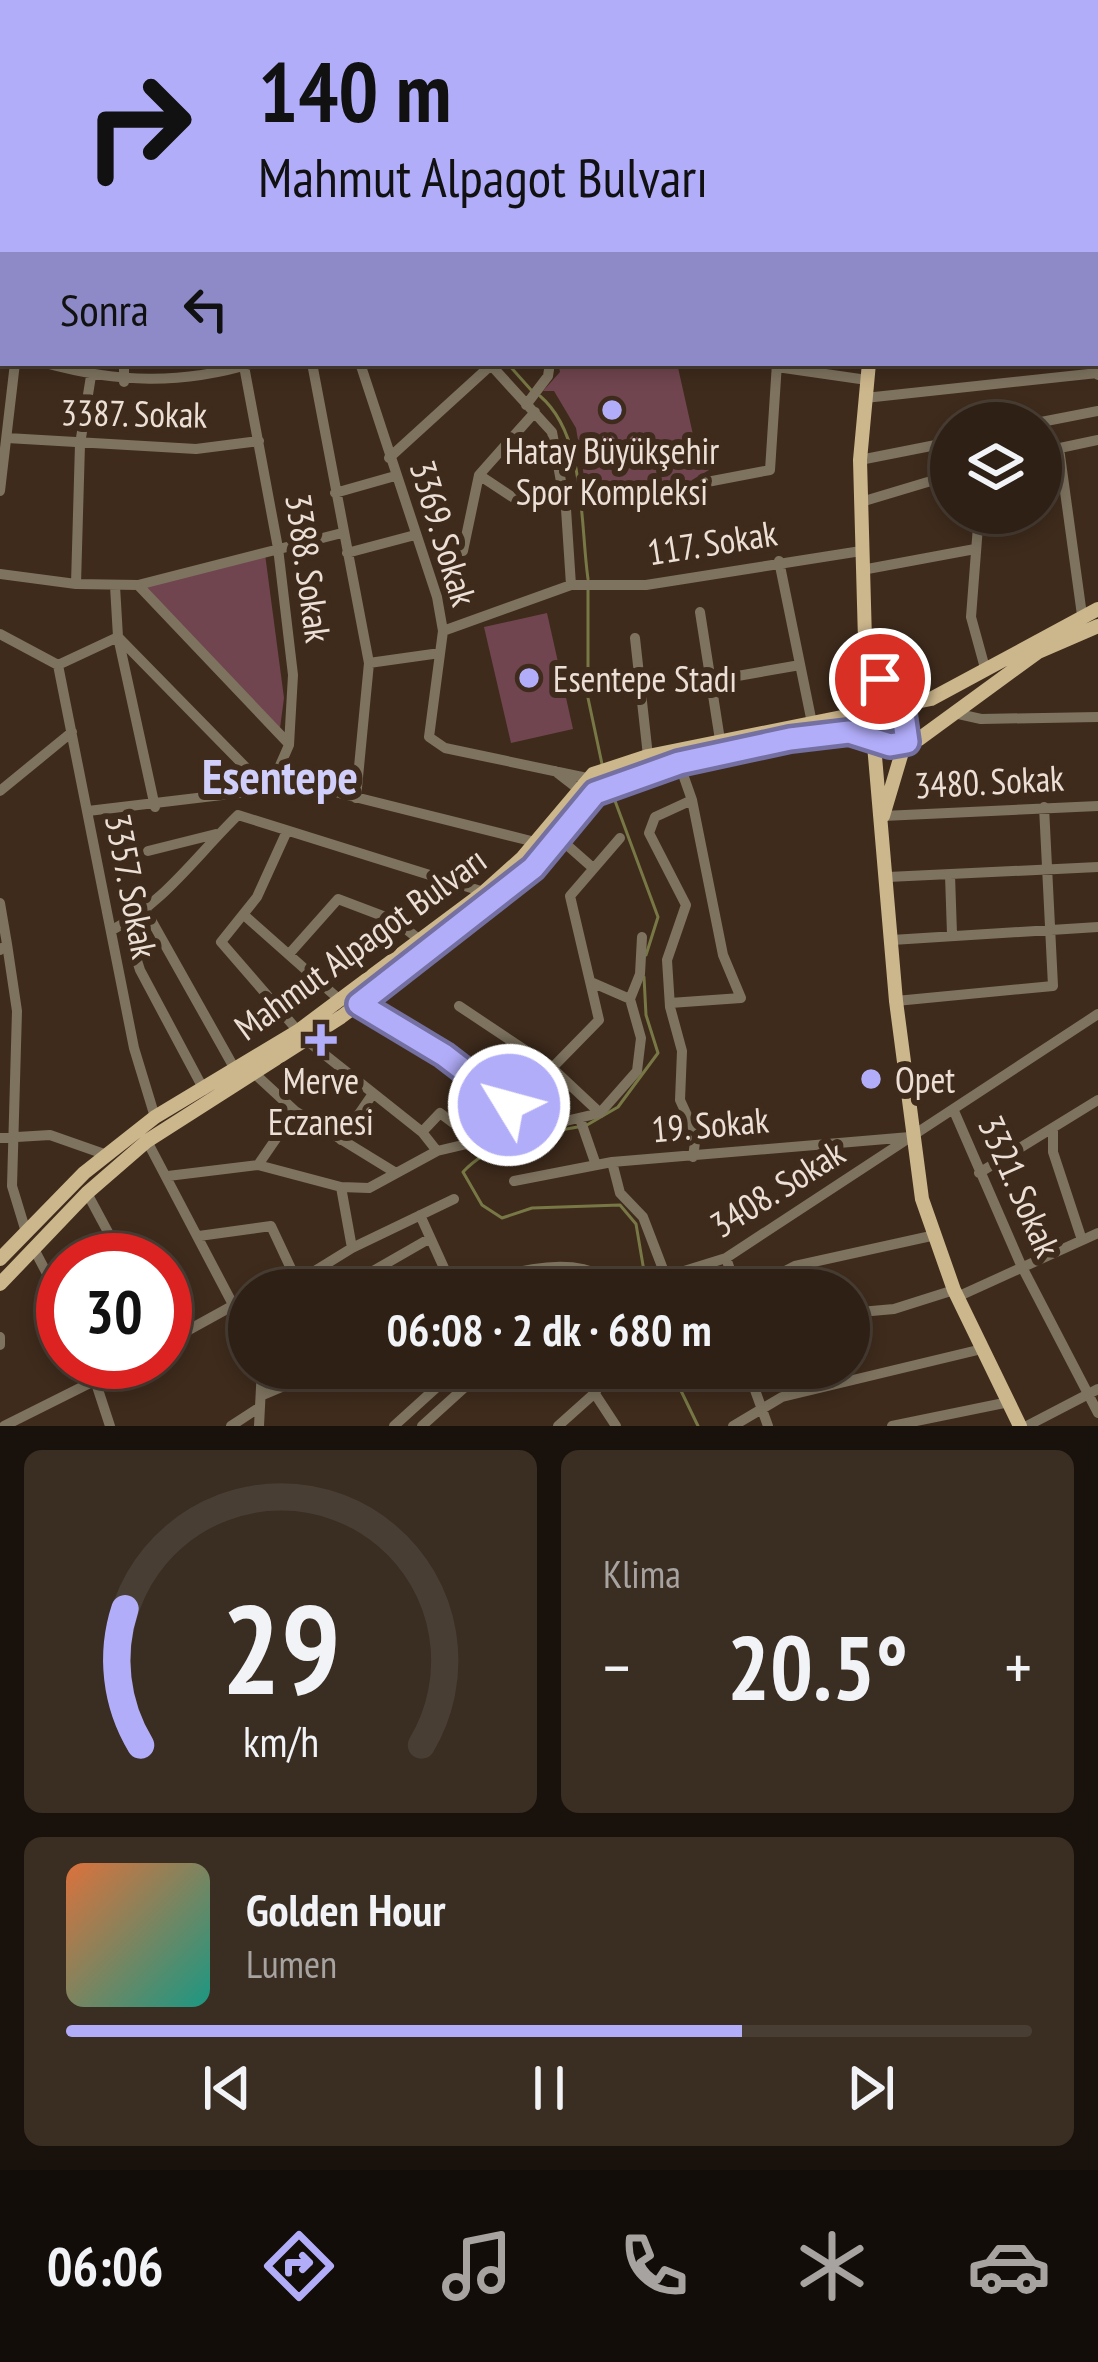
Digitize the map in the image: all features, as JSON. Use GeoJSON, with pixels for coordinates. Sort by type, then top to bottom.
{"type":"FeatureCollection","features":[{"type":"Feature","properties":{"kind":"main road"},"geometry":{"type":"LineString","coordinates":[[868,371],[860,460],[865,640],[896,1000],[913,1136],[931,1236],[1024,1426]]}},
{"type":"Feature","properties":{"kind":"main road","name":"Mahmut Alpagot Bulvarı"},"geometry":{"type":"LineString","coordinates":[[152,1130],[204,1090],[359,1004],[506,893],[599,791],[648,756],[871,712],[951,690],[1098,609]]}},
{"type":"Feature","properties":{"kind":"main road"},"geometry":{"type":"LineString","coordinates":[[907,742],[1038,652],[1098,626]]}},
{"type":"Feature","properties":{"kind":"main road"},"geometry":{"type":"LineString","coordinates":[[865,640],[908,732],[883,816]]}},
{"type":"Feature","properties":{"kind":"main road","name":"Mahmut Alpagot Bulvarı"},"geometry":{"type":"LineString","coordinates":[[152,1130],[255,1074],[341,1001],[484,892],[535,842],[586,780],[818,734],[874,736],[890,745],[907,742]]}},
{"type":"Feature","properties":{"kind":"main road"},"geometry":{"type":"LineString","coordinates":[[0,1259],[107,1155],[152,1130]]}},
{"type":"Feature","properties":{"kind":"main road"},"geometry":{"type":"LineString","coordinates":[[0,1284],[152,1130]]}},
{"type":"Feature","properties":{"kind":"main road"},"geometry":{"type":"LineString","coordinates":[[26,1232],[34,1249]]}},
{"type":"Feature","properties":{"kind":"street"},"geometry":{"type":"LineString","coordinates":[[0,491],[15,366]]}},
{"type":"Feature","properties":{"kind":"street"},"geometry":{"type":"LineString","coordinates":[[56,366],[124,382],[190,378],[244,366]]}},
{"type":"Feature","properties":{"kind":"street"},"geometry":{"type":"LineString","coordinates":[[124,366],[124,382]]}},
{"type":"Feature","properties":{"kind":"street","name":"3388. Sokak"},"geometry":{"type":"LineString","coordinates":[[249,366],[293,675],[290,745],[275,777]]}},
{"type":"Feature","properties":{"kind":"street"},"geometry":{"type":"LineString","coordinates":[[312,366],[369,663],[356,798]]}},
{"type":"Feature","properties":{"kind":"street","name":"3369. Sokak"},"geometry":{"type":"LineString","coordinates":[[361,366],[443,631],[429,736],[446,748],[586,780]]}},
{"type":"Feature","properties":{"kind":"street"},"geometry":{"type":"LineString","coordinates":[[389,458],[488,366]]}},
{"type":"Feature","properties":{"kind":"street"},"geometry":{"type":"LineString","coordinates":[[490,366],[552,432],[564,494],[571,585]]}},
{"type":"Feature","properties":{"kind":"street"},"geometry":{"type":"LineString","coordinates":[[463,551],[478,475],[531,409],[549,366]]}},
{"type":"Feature","properties":{"kind":"street"},"geometry":{"type":"LineString","coordinates":[[693,490],[770,470],[777,366]]}},
{"type":"Feature","properties":{"kind":"street"},"geometry":{"type":"LineString","coordinates":[[792,366],[868,371]]}},
{"type":"Feature","properties":{"kind":"street"},"geometry":{"type":"LineString","coordinates":[[865,398],[1098,374]]}},
{"type":"Feature","properties":{"kind":"street"},"geometry":{"type":"LineString","coordinates":[[76,584],[80,444],[91,376]]}},
{"type":"Feature","properties":{"kind":"street"},"geometry":{"type":"LineString","coordinates":[[1062,418],[1098,411]]}},
{"type":"Feature","properties":{"kind":"street","name":"3387. Sokak"},"geometry":{"type":"LineString","coordinates":[[7,438],[196,448],[259,441]]}},
{"type":"Feature","properties":{"kind":"street"},"geometry":{"type":"LineString","coordinates":[[1062,447],[1098,440]]}},
{"type":"Feature","properties":{"kind":"street"},"geometry":{"type":"LineString","coordinates":[[860,460],[930,446]]}},
{"type":"Feature","properties":{"kind":"street"},"geometry":{"type":"LineString","coordinates":[[1062,470],[1082,615]]}},
{"type":"Feature","properties":{"kind":"street"},"geometry":{"type":"LineString","coordinates":[[478,475],[523,504],[564,494]]}},
{"type":"Feature","properties":{"kind":"street"},"geometry":{"type":"LineString","coordinates":[[335,493],[394,476]]}},
{"type":"Feature","properties":{"kind":"street"},"geometry":{"type":"LineString","coordinates":[[861,502],[930,481]]}},
{"type":"Feature","properties":{"kind":"street"},"geometry":{"type":"LineString","coordinates":[[0,574],[76,584],[138,585],[342,533]]}},
{"type":"Feature","properties":{"kind":"street"},"geometry":{"type":"LineString","coordinates":[[977,534],[971,617],[985,668]]}},
{"type":"Feature","properties":{"kind":"street"},"geometry":{"type":"LineString","coordinates":[[347,553],[416,535]]}},
{"type":"Feature","properties":{"kind":"street"},"geometry":{"type":"LineString","coordinates":[[862,570],[975,549]]}},
{"type":"Feature","properties":{"kind":"street","name":"117. Sokak"},"geometry":{"type":"LineString","coordinates":[[443,631],[571,585],[646,585],[861,551]]}},
{"type":"Feature","properties":{"kind":"street"},"geometry":{"type":"LineString","coordinates":[[779,561],[812,723]]}},
{"type":"Feature","properties":{"kind":"street"},"geometry":{"type":"LineString","coordinates":[[138,585],[290,745]]}},
{"type":"Feature","properties":{"kind":"street"},"geometry":{"type":"LineString","coordinates":[[115,586],[118,637],[155,807]]}},
{"type":"Feature","properties":{"kind":"street"},"geometry":{"type":"LineString","coordinates":[[700,612],[720,740]]}},
{"type":"Feature","properties":{"kind":"street"},"geometry":{"type":"LineString","coordinates":[[0,634],[58,665],[118,637]]}},
{"type":"Feature","properties":{"kind":"street"},"geometry":{"type":"LineString","coordinates":[[118,637],[264,786]]}},
{"type":"Feature","properties":{"kind":"street"},"geometry":{"type":"LineString","coordinates":[[635,638],[648,756]]}},
{"type":"Feature","properties":{"kind":"street"},"geometry":{"type":"LineString","coordinates":[[369,663],[440,653]]}},
{"type":"Feature","properties":{"kind":"street"},"geometry":{"type":"LineString","coordinates":[[709,681],[800,664]]}},
{"type":"Feature","properties":{"kind":"street","name":"3357. Sokak"},"geometry":{"type":"LineString","coordinates":[[58,665],[92,852],[152,1130],[168,1177],[228,1286]]}},
{"type":"Feature","properties":{"kind":"street"},"geometry":{"type":"LineString","coordinates":[[954,713],[981,719],[1098,717]]}},
{"type":"Feature","properties":{"kind":"street"},"geometry":{"type":"LineString","coordinates":[[0,791],[72,732]]}},
{"type":"Feature","properties":{"kind":"street"},"geometry":{"type":"LineString","coordinates":[[670,1003],[741,998],[723,955],[692,800],[679,763]]}},
{"type":"Feature","properties":{"kind":"street"},"geometry":{"type":"LineString","coordinates":[[88,811],[155,807],[264,786],[275,777],[535,842]]}},
{"type":"Feature","properties":{"kind":"street"},"geometry":{"type":"LineString","coordinates":[[692,800],[659,814],[649,826],[686,905],[667,960],[670,1003],[682,1051],[680,1100],[696,1135],[693,1157]]}},
{"type":"Feature","properties":{"kind":"street","name":"3480. Sokak"},"geometry":{"type":"LineString","coordinates":[[883,816],[1098,806]]}},
{"type":"Feature","properties":{"kind":"street"},"geometry":{"type":"LineString","coordinates":[[896,1000],[1053,986],[1044,807]]}},
{"type":"Feature","properties":{"kind":"street"},"geometry":{"type":"LineString","coordinates":[[112,930],[146,911],[166,885],[188,874],[238,815],[484,892]]}},
{"type":"Feature","properties":{"kind":"street"},"geometry":{"type":"LineString","coordinates":[[287,831],[244,915],[221,942],[301,1035],[422,1132],[436,1151]]}},
{"type":"Feature","properties":{"kind":"street"},"geometry":{"type":"LineString","coordinates":[[148,851],[220,833]]}},
{"type":"Feature","properties":{"kind":"street"},"geometry":{"type":"LineString","coordinates":[[559,838],[593,868]]}},
{"type":"Feature","properties":{"kind":"street"},"geometry":{"type":"LineString","coordinates":[[552,1068],[599,1020],[568,904],[620,838]]}},
{"type":"Feature","properties":{"kind":"street"},"geometry":{"type":"LineString","coordinates":[[888,878],[1098,867]]}},
{"type":"Feature","properties":{"kind":"street"},"geometry":{"type":"LineString","coordinates":[[950,875],[952,934]]}},
{"type":"Feature","properties":{"kind":"street"},"geometry":{"type":"LineString","coordinates":[[679,887],[708,878]]}},
{"type":"Feature","properties":{"kind":"street"},"geometry":{"type":"LineString","coordinates":[[290,952],[338,899],[396,921],[421,941]]}},
{"type":"Feature","properties":{"kind":"street"},"geometry":{"type":"LineString","coordinates":[[0,903],[16,1042],[14,1139],[6,1189],[26,1232]]}},
{"type":"Feature","properties":{"kind":"street"},"geometry":{"type":"LineString","coordinates":[[146,911],[236,1071]]}},
{"type":"Feature","properties":{"kind":"street"},"geometry":{"type":"LineString","coordinates":[[244,915],[341,1001]]}},
{"type":"Feature","properties":{"kind":"street"},"geometry":{"type":"LineString","coordinates":[[125,923],[140,970],[204,1090]]}},
{"type":"Feature","properties":{"kind":"street"},"geometry":{"type":"LineString","coordinates":[[892,940],[1098,927]]}},
{"type":"Feature","properties":{"kind":"street"},"geometry":{"type":"LineString","coordinates":[[168,1177],[258,1165],[341,1187],[369,1188],[436,1151],[580,1122],[600,1113],[638,1071],[641,1038],[630,999],[640,974],[642,937]]}},
{"type":"Feature","properties":{"kind":"street"},"geometry":{"type":"LineString","coordinates":[[591,982],[630,999]]}},
{"type":"Feature","properties":{"kind":"street"},"geometry":{"type":"LineString","coordinates":[[359,1004],[444,1055],[542,1130]]}},
{"type":"Feature","properties":{"kind":"street"},"geometry":{"type":"LineString","coordinates":[[458,1006],[552,1068],[600,1113]]}},
{"type":"Feature","properties":{"kind":"street","name":"3408. Sokak"},"geometry":{"type":"LineString","coordinates":[[691,1269],[726,1258],[1098,1014]]}},
{"type":"Feature","properties":{"kind":"street"},"geometry":{"type":"LineString","coordinates":[[0,1053],[16,1042]]}},
{"type":"Feature","properties":{"kind":"street"},"geometry":{"type":"LineString","coordinates":[[255,1074],[295,1111],[396,1173]]}},
{"type":"Feature","properties":{"kind":"street"},"geometry":{"type":"LineString","coordinates":[[341,1140],[372,1095]]}},
{"type":"Feature","properties":{"kind":"street"},"geometry":{"type":"LineString","coordinates":[[980,1174],[1098,1100]]}},
{"type":"Feature","properties":{"kind":"street"},"geometry":{"type":"LineString","coordinates":[[258,1165],[295,1111]]}},
{"type":"Feature","properties":{"kind":"street","name":"3321. Sokak"},"geometry":{"type":"LineString","coordinates":[[954,1111],[1021,1265],[1093,1392],[1098,1413]]}},
{"type":"Feature","properties":{"kind":"street"},"geometry":{"type":"LineString","coordinates":[[422,1132],[440,1113],[477,1141]]}},
{"type":"Feature","properties":{"kind":"street"},"geometry":{"type":"LineString","coordinates":[[580,1122],[594,1159]]}},
{"type":"Feature","properties":{"kind":"street"},"geometry":{"type":"LineString","coordinates":[[1053,1128],[1053,1152],[1082,1240]]}},
{"type":"Feature","properties":{"kind":"street","name":"19. Sokak"},"geometry":{"type":"LineString","coordinates":[[514,1181],[594,1159],[693,1157],[913,1136]]}},
{"type":"Feature","properties":{"kind":"street"},"geometry":{"type":"LineString","coordinates":[[0,1138],[69,1138],[107,1155]]}},
{"type":"Feature","properties":{"kind":"street"},"geometry":{"type":"LineString","coordinates":[[612,1162],[620,1193],[643,1217],[663,1269]]}},
{"type":"Feature","properties":{"kind":"street"},"geometry":{"type":"LineString","coordinates":[[341,1187],[352,1249]]}},
{"type":"Feature","properties":{"kind":"street"},"geometry":{"type":"LineString","coordinates":[[87,1193],[108,1233]]}},
{"type":"Feature","properties":{"kind":"street"},"geometry":{"type":"LineString","coordinates":[[324,1269],[352,1249],[454,1199]]}},
{"type":"Feature","properties":{"kind":"street"},"geometry":{"type":"LineString","coordinates":[[420,1215],[443,1269]]}},
{"type":"Feature","properties":{"kind":"street"},"geometry":{"type":"LineString","coordinates":[[199,1236],[272,1226],[291,1269]]}},
{"type":"Feature","properties":{"kind":"street"},"geometry":{"type":"LineString","coordinates":[[870,1312],[956,1293],[1098,1233]]}},
{"type":"Feature","properties":{"kind":"street"},"geometry":{"type":"LineString","coordinates":[[791,1269],[931,1236]]}},
{"type":"Feature","properties":{"kind":"street"},"geometry":{"type":"LineString","coordinates":[[377,1269],[428,1240]]}},
{"type":"Feature","properties":{"kind":"street"},"geometry":{"type":"LineString","coordinates":[[34,1249],[36,1253]]}},
{"type":"Feature","properties":{"kind":"street"},"geometry":{"type":"LineString","coordinates":[[726,1258],[729,1269]]}},
{"type":"Feature","properties":{"kind":"street"},"geometry":{"type":"LineString","coordinates":[[553,1269],[589,1269]]}},
{"type":"Feature","properties":{"kind":"street"},"geometry":{"type":"LineString","coordinates":[[192,1330],[228,1315]]}},
{"type":"Feature","properties":{"kind":"street"},"geometry":{"type":"LineString","coordinates":[[733,1426],[754,1418],[759,1409],[831,1382],[982,1348]]}},
{"type":"Feature","properties":{"kind":"street"},"geometry":{"type":"LineString","coordinates":[[4,1426],[80,1389]]}},
{"type":"Feature","properties":{"kind":"street"},"geometry":{"type":"LineString","coordinates":[[99,1389],[110,1426]]}},
{"type":"Feature","properties":{"kind":"street"},"geometry":{"type":"LineString","coordinates":[[259,1426],[261,1389]]}},
{"type":"Feature","properties":{"kind":"street"},"geometry":{"type":"LineString","coordinates":[[231,1426],[261,1401],[285,1389]]}},
{"type":"Feature","properties":{"kind":"street"},"geometry":{"type":"LineString","coordinates":[[394,1426],[435,1389]]}},
{"type":"Feature","properties":{"kind":"street"},"geometry":{"type":"LineString","coordinates":[[422,1426],[463,1389]]}},
{"type":"Feature","properties":{"kind":"street"},"geometry":{"type":"LineString","coordinates":[[594,1389],[616,1426]]}},
{"type":"Feature","properties":{"kind":"street"},"geometry":{"type":"LineString","coordinates":[[753,1389],[768,1426]]}},
{"type":"Feature","properties":{"kind":"street"},"geometry":{"type":"LineString","coordinates":[[558,1426],[596,1392]]}},
{"type":"Feature","properties":{"kind":"street"},"geometry":{"type":"LineString","coordinates":[[1024,1426],[1093,1392]]}},
{"type":"Feature","properties":{"kind":"street"},"geometry":{"type":"LineString","coordinates":[[892,1426],[1009,1402]]}},
{"type":"Feature","properties":{"kind":"shaded area"},"geometry":{"type":"Polygon","coordinates":[[[559,366],[678,366],[696,448],[709,470],[692,480],[694,488],[589,507],[576,428],[554,391],[543,391],[560,372],[559,366]]]}},
{"type":"Feature","properties":{"kind":"shaded area"},"geometry":{"type":"Polygon","coordinates":[[[265,554],[284,698],[280,728],[145,587],[265,554]]]}},
{"type":"Feature","properties":{"kind":"shaded area","name":"Esentepe Stadı"},"geometry":{"type":"Polygon","coordinates":[[[547,613],[573,729],[511,743],[484,627],[547,613]]]}},
{"type":"Feature","properties":{"kind":"waterway"},"geometry":{"type":"LineString","coordinates":[[510,366],[532,391]]}},
{"type":"Feature","properties":{"kind":"waterway"},"geometry":{"type":"LineString","coordinates":[[540,396],[555,413],[573,456],[588,579]]}},
{"type":"Feature","properties":{"kind":"waterway"},"geometry":{"type":"LineString","coordinates":[[588,589],[588,698],[602,764]]}},
{"type":"Feature","properties":{"kind":"waterway"},"geometry":{"type":"LineString","coordinates":[[611,790],[658,917],[646,955]]}},
{"type":"Feature","properties":{"kind":"waterway"},"geometry":{"type":"LineString","coordinates":[[587,1125],[618,1107],[658,1053],[646,1015],[644,977]]}},
{"type":"Feature","properties":{"kind":"waterway"},"geometry":{"type":"LineString","coordinates":[[578,1127],[502,1146],[463,1172],[482,1205],[502,1218],[532,1208],[620,1205],[636,1224],[644,1269]]}},
{"type":"Feature","properties":{"kind":"waterway"},"geometry":{"type":"LineString","coordinates":[[680,1389],[698,1426]]}},
{"type":"Feature","properties":{"kind":"place","name":"Hatay Büyükşehir Spor Kompleksi"},"geometry":{"type":"Point","coordinates":[612,410]}},
{"type":"Feature","properties":{"kind":"place","name":"Esentepe Stadı"},"geometry":{"type":"Point","coordinates":[529,678]}},
{"type":"Feature","properties":{"kind":"place","name":"Merve Eczanesi"},"geometry":{"type":"Point","coordinates":[321,1040]}},
{"type":"Feature","properties":{"kind":"place","name":"Opet"},"geometry":{"type":"Point","coordinates":[871,1079]}},
{"type":"Feature","properties":{"kind":"district","name":"Esentepe"},"geometry":{"type":"Point","coordinates":[280,776]}},
{"type":"Feature","properties":{"kind":"route"},"geometry":{"type":"LineString","coordinates":[[509,1105],[444,1055],[359,1004],[506,893],[595,793],[628,778],[762,743],[849,732],[874,736],[890,745],[907,742],[903,714],[880,679]]}}]}
